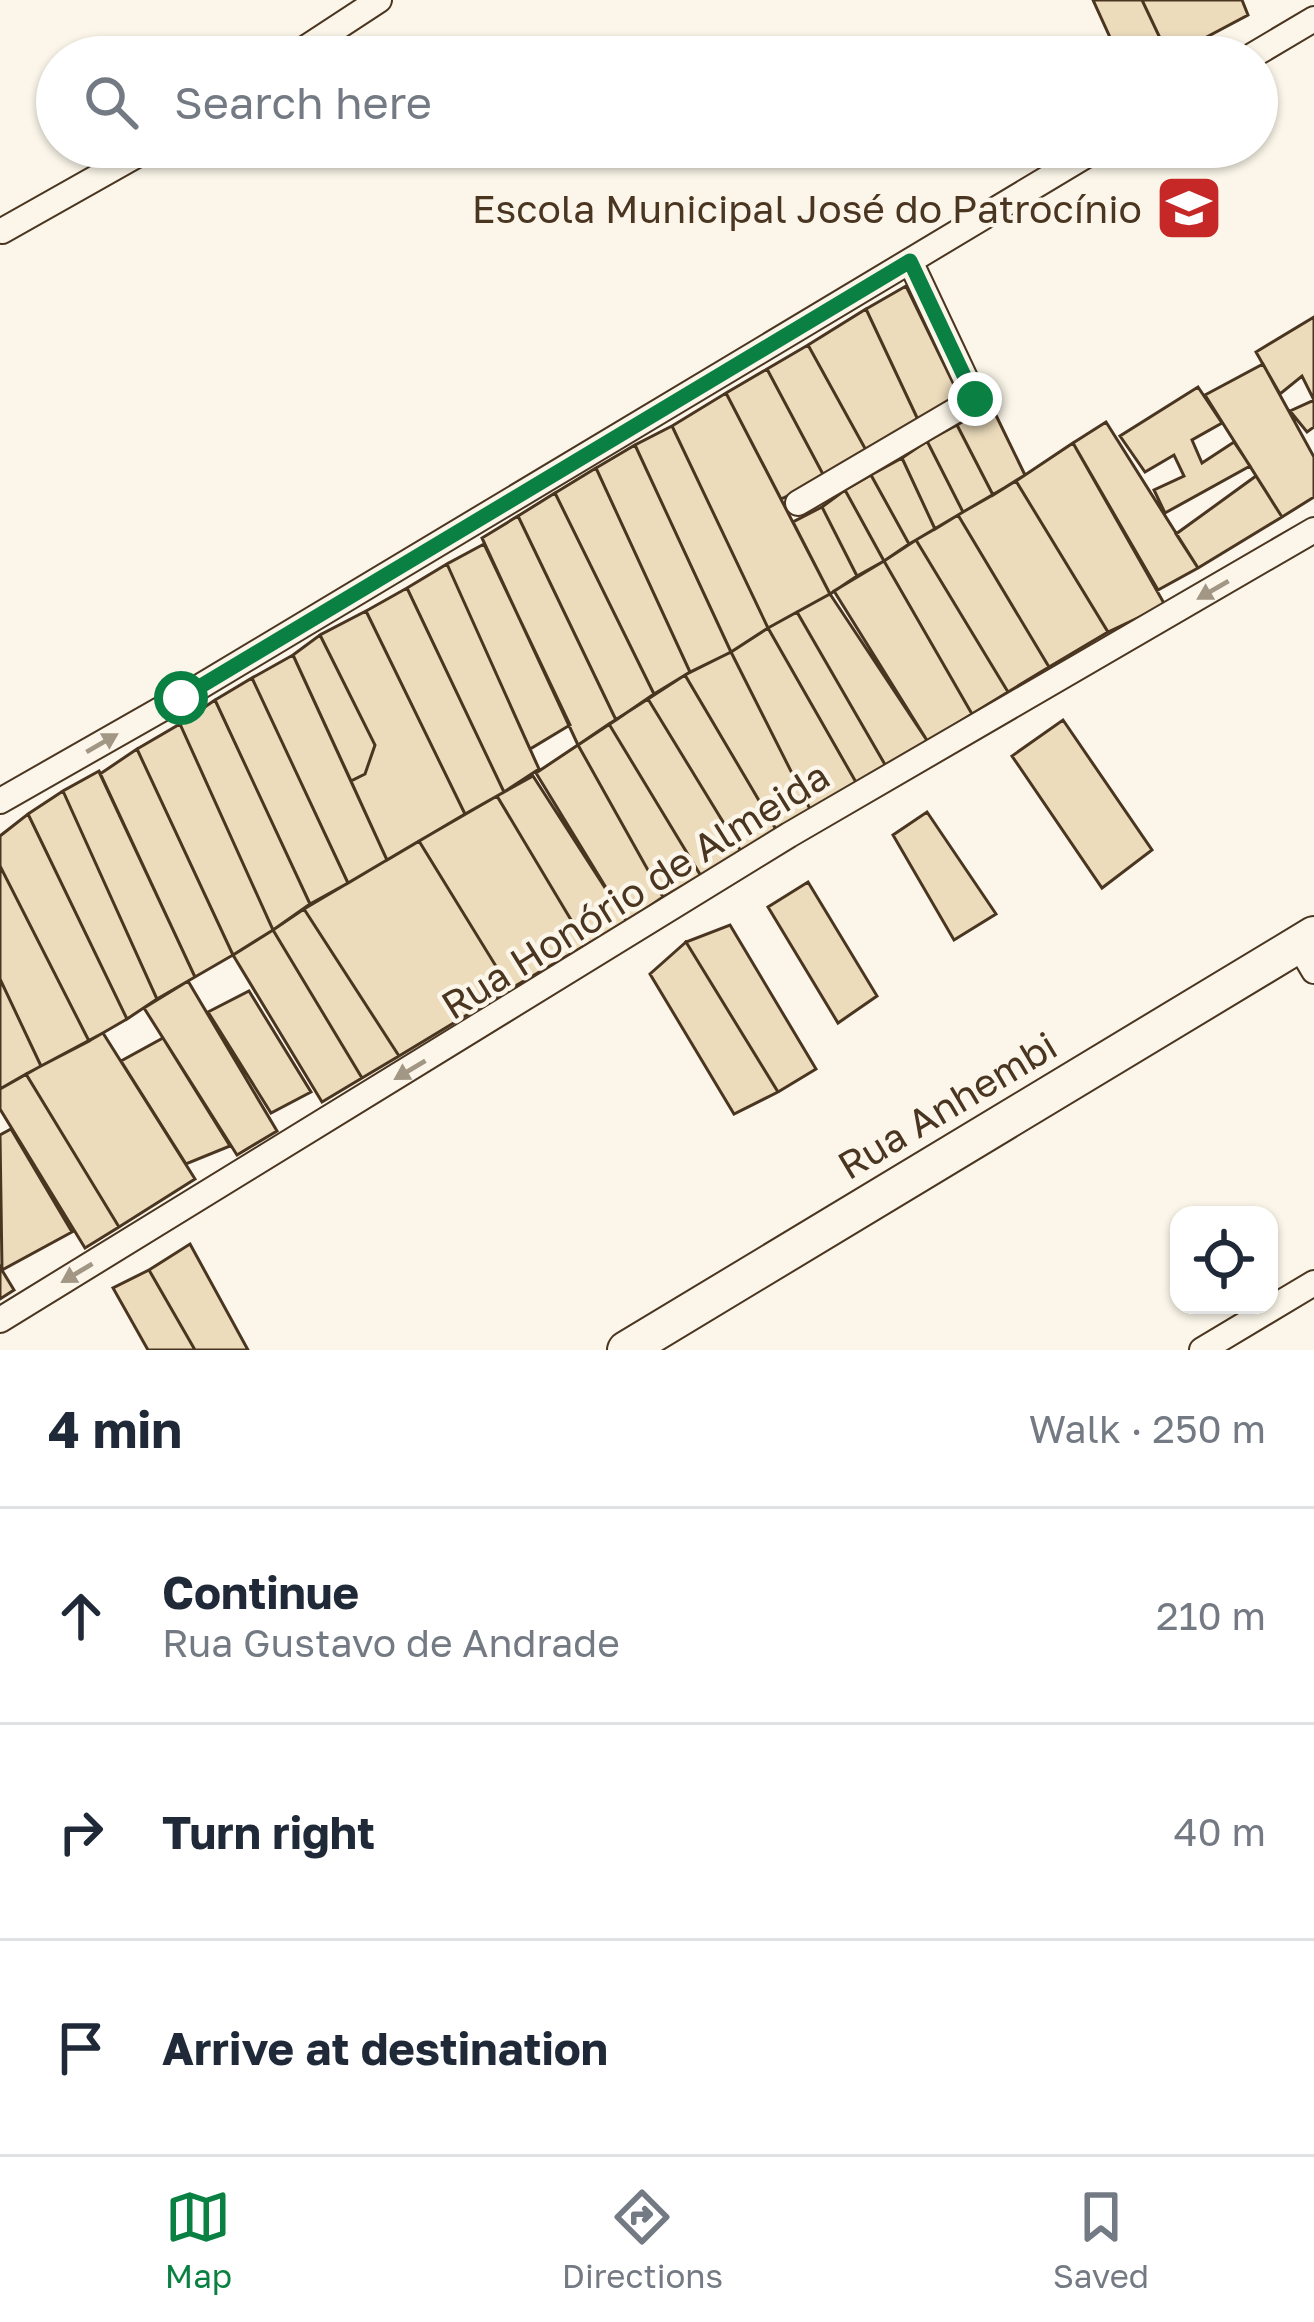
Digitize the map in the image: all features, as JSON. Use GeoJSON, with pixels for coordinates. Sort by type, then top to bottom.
{"type":"FeatureCollection","features":[{"type":"Feature","properties":{"kind":"street"},"geometry":{"type":"LineString","coordinates":[[324,36],[379,0]]}},
{"type":"Feature","properties":{"kind":"street"},"geometry":{"type":"LineString","coordinates":[[1278,40],[1314,19]]}},
{"type":"Feature","properties":{"kind":"street"},"geometry":{"type":"LineString","coordinates":[[2,231],[114,168]]}},
{"type":"Feature","properties":{"kind":"street"},"geometry":{"type":"LineString","coordinates":[[0,801],[181,698],[1065,168]]}},
{"type":"Feature","properties":{"kind":"street"},"geometry":{"type":"LineString","coordinates":[[798,503],[975,399],[910,261]]}},
{"type":"Feature","properties":{"kind":"street","name":"Rua Honório de Almeida"},"geometry":{"type":"LineString","coordinates":[[0,1320],[789,835],[1314,530]]}},
{"type":"Feature","properties":{"kind":"street","name":"Rua Anhembi"},"geometry":{"type":"LineString","coordinates":[[626,1350],[1308,950]]}},
{"type":"Feature","properties":{"kind":"street"},"geometry":{"type":"LineString","coordinates":[[1202,1350],[1314,1283]]}},
{"type":"Feature","properties":{"kind":"building"},"geometry":{"type":"Polygon","coordinates":[[[1093,0],[1142,0],[1159,36],[1109,36],[1093,0]]]}},
{"type":"Feature","properties":{"kind":"building"},"geometry":{"type":"Polygon","coordinates":[[[1142,0],[1242,0],[1248,15],[1208,36],[1159,36],[1142,0]]]}},
{"type":"Feature","properties":{"kind":"building"},"geometry":{"type":"Polygon","coordinates":[[[906,286],[960,397],[920,424],[866,309],[906,286]]]}},
{"type":"Feature","properties":{"kind":"building"},"geometry":{"type":"Polygon","coordinates":[[[866,309],[920,424],[867,452],[808,345],[866,309]]]}},
{"type":"Feature","properties":{"kind":"building"},"geometry":{"type":"Polygon","coordinates":[[[1314,317],[1314,400],[1302,376],[1280,394],[1256,352],[1314,317]]]}},
{"type":"Feature","properties":{"kind":"building"},"geometry":{"type":"Polygon","coordinates":[[[808,345],[867,452],[825,478],[767,369],[808,345]]]}},
{"type":"Feature","properties":{"kind":"building"},"geometry":{"type":"Polygon","coordinates":[[[1263,364],[1314,457],[1314,497],[1282,517],[1205,395],[1263,364]]]}},
{"type":"Feature","properties":{"kind":"building"},"geometry":{"type":"Polygon","coordinates":[[[767,369],[825,478],[781,499],[726,393],[767,369]]]}},
{"type":"Feature","properties":{"kind":"building"},"geometry":{"type":"Polygon","coordinates":[[[1198,387],[1222,423],[1192,440],[1202,463],[1234,442],[1250,466],[1165,513],[1154,490],[1184,476],[1174,455],[1145,472],[1120,436],[1198,387]]]}},
{"type":"Feature","properties":{"kind":"building"},"geometry":{"type":"Polygon","coordinates":[[[726,393],[830,594],[768,628],[672,426],[726,393]]]}},
{"type":"Feature","properties":{"kind":"building"},"geometry":{"type":"Polygon","coordinates":[[[1314,400],[1314,427],[1307,432],[1290,411],[1314,400]]]}},
{"type":"Feature","properties":{"kind":"building"},"geometry":{"type":"Polygon","coordinates":[[[991,405],[1025,475],[993,495],[957,425],[991,405]]]}},
{"type":"Feature","properties":{"kind":"building"},"geometry":{"type":"Polygon","coordinates":[[[1106,422],[1198,568],[1158,590],[1073,443],[1106,422]]]}},
{"type":"Feature","properties":{"kind":"building"},"geometry":{"type":"Polygon","coordinates":[[[957,425],[993,495],[963,512],[927,441],[957,425]]]}},
{"type":"Feature","properties":{"kind":"building"},"geometry":{"type":"Polygon","coordinates":[[[672,426],[768,628],[731,652],[635,445],[672,426]]]}},
{"type":"Feature","properties":{"kind":"building"},"geometry":{"type":"Polygon","coordinates":[[[927,441],[963,512],[935,529],[902,458],[927,441]]]}},
{"type":"Feature","properties":{"kind":"building"},"geometry":{"type":"Polygon","coordinates":[[[1073,443],[1165,605],[1108,632],[1016,481],[1073,443]]]}},
{"type":"Feature","properties":{"kind":"building"},"geometry":{"type":"Polygon","coordinates":[[[635,445],[731,652],[690,672],[596,468],[635,445]]]}},
{"type":"Feature","properties":{"kind":"building"},"geometry":{"type":"Polygon","coordinates":[[[902,458],[935,529],[909,544],[871,475],[902,458]]]}},
{"type":"Feature","properties":{"kind":"building"},"geometry":{"type":"Polygon","coordinates":[[[596,468],[690,672],[654,694],[555,493],[596,468]]]}},
{"type":"Feature","properties":{"kind":"building"},"geometry":{"type":"Polygon","coordinates":[[[871,475],[909,544],[884,561],[845,490],[871,475]]]}},
{"type":"Feature","properties":{"kind":"building"},"geometry":{"type":"Polygon","coordinates":[[[1256,476],[1282,517],[1198,568],[1176,534],[1256,476]]]}},
{"type":"Feature","properties":{"kind":"building"},"geometry":{"type":"Polygon","coordinates":[[[1016,481],[1108,632],[1049,667],[958,515],[1016,481]]]}},
{"type":"Feature","properties":{"kind":"building"},"geometry":{"type":"Polygon","coordinates":[[[845,490],[884,561],[857,576],[822,507],[845,490]]]}},
{"type":"Feature","properties":{"kind":"building"},"geometry":{"type":"Polygon","coordinates":[[[555,493],[654,694],[616,720],[518,516],[555,493]]]}},
{"type":"Feature","properties":{"kind":"building"},"geometry":{"type":"Polygon","coordinates":[[[822,507],[857,576],[830,594],[793,522],[822,507]]]}},
{"type":"Feature","properties":{"kind":"building"},"geometry":{"type":"Polygon","coordinates":[[[958,515],[1049,667],[1008,692],[916,540],[958,515]]]}},
{"type":"Feature","properties":{"kind":"building"},"geometry":{"type":"Polygon","coordinates":[[[518,516],[616,720],[578,745],[482,538],[518,516]]]}},
{"type":"Feature","properties":{"kind":"building"},"geometry":{"type":"Polygon","coordinates":[[[916,540],[1008,692],[972,714],[884,561],[916,540]]]}},
{"type":"Feature","properties":{"kind":"building"},"geometry":{"type":"Polygon","coordinates":[[[484,544],[570,725],[530,749],[447,564],[484,544]]]}},
{"type":"Feature","properties":{"kind":"building"},"geometry":{"type":"Polygon","coordinates":[[[884,561],[972,714],[928,742],[834,591],[884,561]]]}},
{"type":"Feature","properties":{"kind":"building"},"geometry":{"type":"Polygon","coordinates":[[[447,564],[539,769],[504,792],[407,588],[447,564]]]}},
{"type":"Feature","properties":{"kind":"building"},"geometry":{"type":"Polygon","coordinates":[[[407,588],[504,792],[465,814],[366,611],[407,588]]]}},
{"type":"Feature","properties":{"kind":"building"},"geometry":{"type":"Polygon","coordinates":[[[830,594],[928,742],[887,768],[797,612],[830,594]]]}},
{"type":"Feature","properties":{"kind":"building"},"geometry":{"type":"Polygon","coordinates":[[[366,611],[465,814],[387,860],[351,781],[365,774],[375,745],[320,635],[366,611]]]}},
{"type":"Feature","properties":{"kind":"building"},"geometry":{"type":"Polygon","coordinates":[[[797,612],[887,768],[857,784],[768,628],[797,612]]]}},
{"type":"Feature","properties":{"kind":"building"},"geometry":{"type":"Polygon","coordinates":[[[768,628],[857,784],[810,809],[731,652],[768,628]]]}},
{"type":"Feature","properties":{"kind":"building"},"geometry":{"type":"Polygon","coordinates":[[[320,635],[375,745],[365,774],[351,781],[293,655],[320,635]]]}},
{"type":"Feature","properties":{"kind":"building"},"geometry":{"type":"Polygon","coordinates":[[[731,652],[810,809],[777,831],[685,675],[731,652]]]}},
{"type":"Feature","properties":{"kind":"building"},"geometry":{"type":"Polygon","coordinates":[[[293,655],[387,860],[348,883],[252,678],[293,655]]]}},
{"type":"Feature","properties":{"kind":"building"},"geometry":{"type":"Polygon","coordinates":[[[685,675],[777,831],[742,853],[648,699],[685,675]]]}},
{"type":"Feature","properties":{"kind":"building"},"geometry":{"type":"Polygon","coordinates":[[[252,678],[348,883],[310,904],[215,700],[252,678]]]}},
{"type":"Feature","properties":{"kind":"building"},"geometry":{"type":"Polygon","coordinates":[[[648,699],[742,853],[701,876],[609,724],[648,699]]]}},
{"type":"Feature","properties":{"kind":"building"},"geometry":{"type":"Polygon","coordinates":[[[215,700],[310,904],[273,930],[180,724],[215,700]]]}},
{"type":"Feature","properties":{"kind":"building"},"geometry":{"type":"Polygon","coordinates":[[[1063,720],[1152,850],[1102,888],[1012,756],[1063,720]]]}},
{"type":"Feature","properties":{"kind":"building"},"geometry":{"type":"Polygon","coordinates":[[[180,724],[273,930],[233,955],[137,749],[180,724]]]}},
{"type":"Feature","properties":{"kind":"building"},"geometry":{"type":"Polygon","coordinates":[[[609,724],[701,876],[663,897],[578,745],[609,724]]]}},
{"type":"Feature","properties":{"kind":"building"},"geometry":{"type":"Polygon","coordinates":[[[578,745],[663,897],[627,922],[536,773],[578,745]]]}},
{"type":"Feature","properties":{"kind":"building"},"geometry":{"type":"Polygon","coordinates":[[[137,749],[233,955],[195,977],[100,774],[137,749]]]}},
{"type":"Feature","properties":{"kind":"building"},"geometry":{"type":"Polygon","coordinates":[[[99,771],[195,977],[157,999],[63,791],[99,771]]]}},
{"type":"Feature","properties":{"kind":"building"},"geometry":{"type":"Polygon","coordinates":[[[533,776],[627,922],[586,945],[497,796],[533,776]]]}},
{"type":"Feature","properties":{"kind":"building"},"geometry":{"type":"Polygon","coordinates":[[[63,791],[157,999],[127,1019],[28,814],[63,791]]]}},
{"type":"Feature","properties":{"kind":"building"},"geometry":{"type":"Polygon","coordinates":[[[497,796],[586,945],[510,989],[419,841],[497,796]]]}},
{"type":"Feature","properties":{"kind":"building"},"geometry":{"type":"Polygon","coordinates":[[[927,812],[996,914],[954,940],[893,835],[927,812]]]}},
{"type":"Feature","properties":{"kind":"building"},"geometry":{"type":"Polygon","coordinates":[[[28,814],[127,1019],[89,1041],[0,866],[0,836],[28,814]]]}},
{"type":"Feature","properties":{"kind":"building"},"geometry":{"type":"Polygon","coordinates":[[[419,841],[510,989],[399,1056],[304,909],[419,841]]]}},
{"type":"Feature","properties":{"kind":"building"},"geometry":{"type":"Polygon","coordinates":[[[0,866],[89,1041],[41,1066],[0,979],[0,866]]]}},
{"type":"Feature","properties":{"kind":"building"},"geometry":{"type":"Polygon","coordinates":[[[808,882],[877,996],[838,1023],[768,907],[808,882]]]}},
{"type":"Feature","properties":{"kind":"building"},"geometry":{"type":"Polygon","coordinates":[[[304,909],[399,1056],[362,1078],[273,930],[304,909]]]}},
{"type":"Feature","properties":{"kind":"building"},"geometry":{"type":"Polygon","coordinates":[[[730,925],[816,1069],[778,1092],[686,942],[730,925]]]}},
{"type":"Feature","properties":{"kind":"building"},"geometry":{"type":"Polygon","coordinates":[[[273,930],[362,1078],[322,1102],[233,955],[273,930]]]}},
{"type":"Feature","properties":{"kind":"building"},"geometry":{"type":"Polygon","coordinates":[[[686,942],[778,1092],[734,1114],[650,974],[686,942]]]}},
{"type":"Feature","properties":{"kind":"building"},"geometry":{"type":"Polygon","coordinates":[[[0,979],[41,1066],[0,1089],[0,979]]]}},
{"type":"Feature","properties":{"kind":"building"},"geometry":{"type":"Polygon","coordinates":[[[188,981],[277,1131],[237,1155],[144,1008],[188,981]]]}},
{"type":"Feature","properties":{"kind":"building"},"geometry":{"type":"Polygon","coordinates":[[[249,991],[311,1092],[271,1113],[208,1012],[249,991]]]}},
{"type":"Feature","properties":{"kind":"building"},"geometry":{"type":"Polygon","coordinates":[[[103,1033],[195,1179],[119,1227],[26,1074],[103,1033]]]}},
{"type":"Feature","properties":{"kind":"building"},"geometry":{"type":"Polygon","coordinates":[[[163,1038],[230,1146],[186,1164],[121,1061],[163,1038]]]}},
{"type":"Feature","properties":{"kind":"building"},"geometry":{"type":"Polygon","coordinates":[[[26,1074],[119,1227],[85,1248],[0,1109],[0,1089],[26,1074]]]}},
{"type":"Feature","properties":{"kind":"building"},"geometry":{"type":"Polygon","coordinates":[[[11,1129],[72,1232],[2,1270],[0,1135],[11,1129]]]}},
{"type":"Feature","properties":{"kind":"building"},"geometry":{"type":"Polygon","coordinates":[[[190,1244],[248,1350],[195,1350],[149,1270],[190,1244]]]}},
{"type":"Feature","properties":{"kind":"building"},"geometry":{"type":"Polygon","coordinates":[[[0,1267],[14,1290],[0,1299],[0,1267]]]}},
{"type":"Feature","properties":{"kind":"building"},"geometry":{"type":"Polygon","coordinates":[[[149,1270],[195,1350],[148,1350],[113,1288],[149,1270]]]}},
{"type":"Feature","properties":{"kind":"place","name":"Escola Municipal José do Patrocínio"},"geometry":{"type":"Point","coordinates":[1189,208]}},
{"type":"Feature","properties":{"kind":"route"},"geometry":{"type":"LineString","coordinates":[[181,698],[910,261],[975,399]]}}]}
